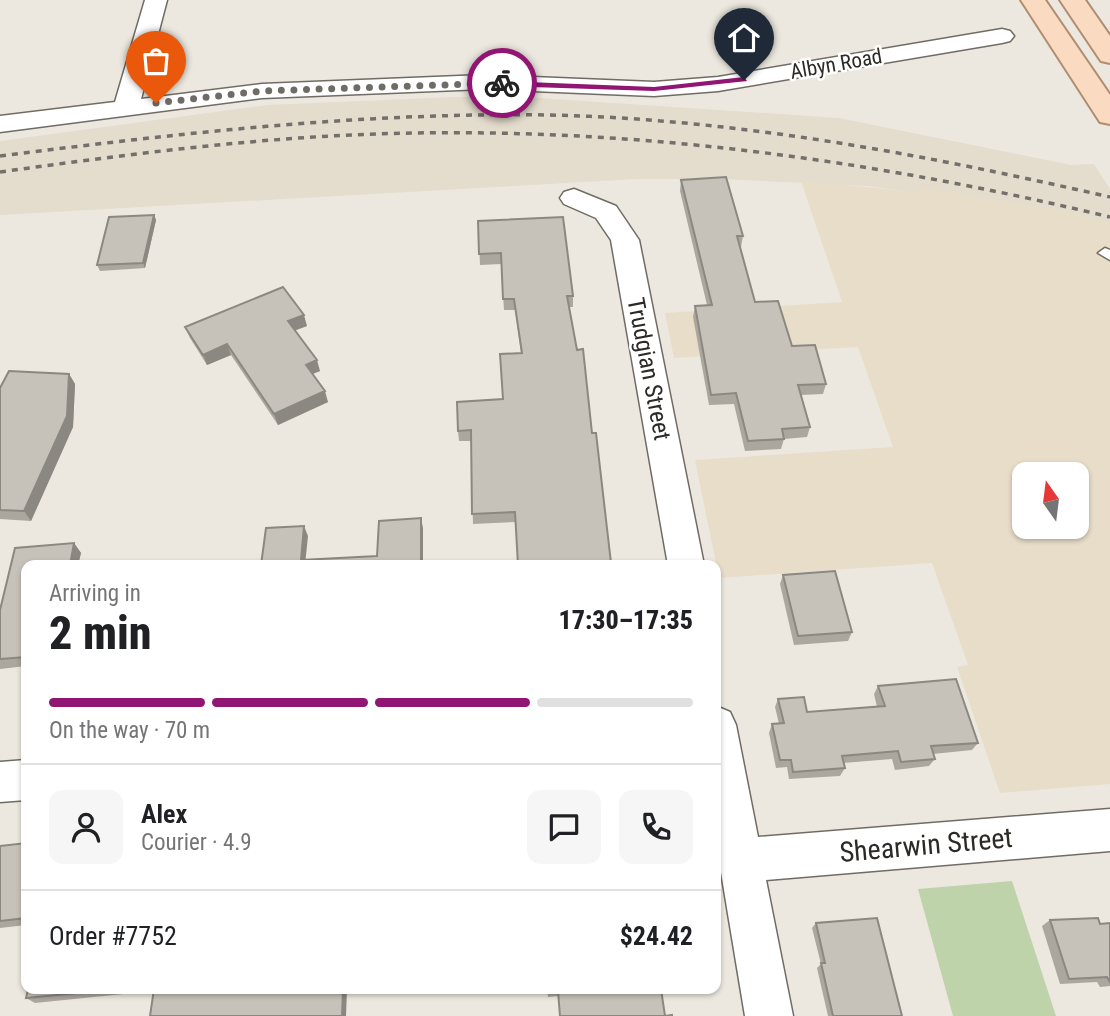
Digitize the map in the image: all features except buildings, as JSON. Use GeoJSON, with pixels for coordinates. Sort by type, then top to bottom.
{"type":"FeatureCollection","features":[{"type":"Feature","properties":{"kind":"main road"},"geometry":{"type":"LineString","coordinates":[[1033,0],[1110,116]]}},
{"type":"Feature","properties":{"kind":"main road"},"geometry":{"type":"LineString","coordinates":[[1072,0],[1110,55]]}},
{"type":"Feature","properties":{"kind":"street"},"geometry":{"type":"LineString","coordinates":[[126,107],[156,0]]}},
{"type":"Feature","properties":{"kind":"street","name":"Albyn Road"},"geometry":{"type":"LineString","coordinates":[[0,124],[262,91],[484,82],[654,89],[718,84],[1002,36]]}},
{"type":"Feature","properties":{"kind":"street","name":"Trudgian Street"},"geometry":{"type":"LineString","coordinates":[[574,198],[606,212],[625,240],[685,560]]}},
{"type":"Feature","properties":{"kind":"street"},"geometry":{"type":"LineString","coordinates":[[721,752],[769,1016]]}},
{"type":"Feature","properties":{"kind":"street"},"geometry":{"type":"LineString","coordinates":[[0,782],[21,780]]}},
{"type":"Feature","properties":{"kind":"street","name":"Shearwin Street"},"geometry":{"type":"LineString","coordinates":[[741,860],[1110,830]]}},
{"type":"Feature","properties":{"kind":"shaded area"},"geometry":{"type":"Polygon","coordinates":[[[455,97],[524,97],[839,118],[1071,165],[1094,164],[1110,189],[1110,223],[1077,214],[920,188],[918,193],[867,186],[722,179],[637,179],[0,215],[0,141],[268,105],[455,97]]]}},
{"type":"Feature","properties":{"kind":"shaded area"},"geometry":{"type":"Polygon","coordinates":[[[801,181],[917,192],[919,187],[1077,214],[1110,223],[1110,784],[1000,793],[957,667],[968,665],[932,563],[721,578],[721,560],[715,560],[695,460],[893,447],[858,347],[674,358],[665,313],[842,302],[801,181]]]}},
{"type":"Feature","properties":{"kind":"green space"},"geometry":{"type":"Polygon","coordinates":[[[1012,881],[1056,1016],[953,1016],[918,889],[1012,881]]]}},
{"type":"Feature","properties":{"kind":"railway"},"geometry":{"type":"LineString","coordinates":[[0,156],[274,126],[411,117],[549,115],[691,124],[831,142],[971,167],[1110,197]]}},
{"type":"Feature","properties":{"kind":"railway"},"geometry":{"type":"LineString","coordinates":[[0,172],[258,141],[362,134],[502,133],[678,143],[852,165],[1024,197],[1110,217]]}},
{"type":"Feature","properties":{"kind":"way so far"},"geometry":{"type":"LineString","coordinates":[[156,103],[262,91],[502,83]]}},
{"type":"Feature","properties":{"kind":"route"},"geometry":{"type":"LineString","coordinates":[[502,83],[654,89],[744,80]]}}]}
